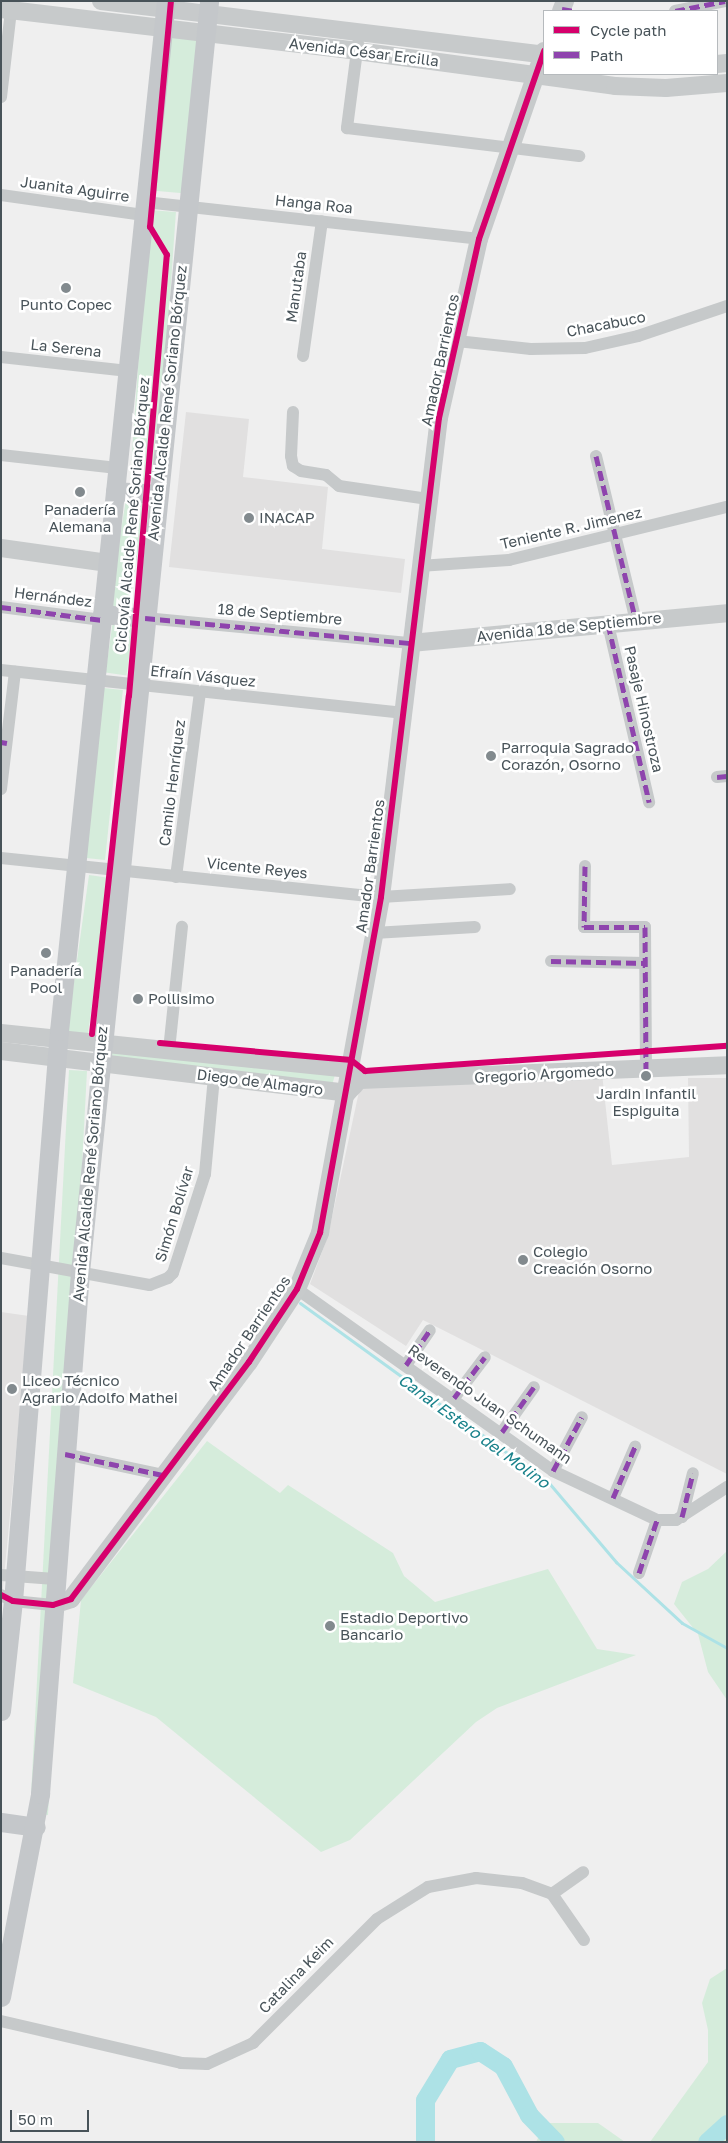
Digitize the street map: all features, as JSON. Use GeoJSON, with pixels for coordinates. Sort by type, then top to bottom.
{"type":"FeatureCollection","features":[{"type":"Feature","properties":{"kind":"main road","name":"Avenida César Ercilla"},"geometry":{"type":"LineString","coordinates":[[101,1],[208,8],[359,32],[543,54]]}},
{"type":"Feature","properties":{"kind":"main road"},"geometry":{"type":"LineString","coordinates":[[1,1711],[8,1575],[40,1264],[58,1039],[165,5]]}},
{"type":"Feature","properties":{"kind":"main road","name":"Avenida Alcalde René Soriano Bórquez"},"geometry":{"type":"LineString","coordinates":[[1,1997],[36,1826],[80,1272],[119,871],[208,8]]}},
{"type":"Feature","properties":{"kind":"main road","name":"Avenida César Ercilla"},"geometry":{"type":"LineString","coordinates":[[6,10],[543,74]]}},
{"type":"Feature","properties":{"kind":"main road","name":"Amador Barrientos"},"geometry":{"type":"LineString","coordinates":[[355,1075],[374,933],[381,897],[419,566],[439,418],[479,239],[509,146],[543,57]]}},
{"type":"Feature","properties":{"kind":"main road","name":"Avenida César Ercilla"},"geometry":{"type":"LineString","coordinates":[[554,75],[727,83]]}},
{"type":"Feature","properties":{"kind":"main road"},"geometry":{"type":"LineString","coordinates":[[115,491],[158,494]]}},
{"type":"Feature","properties":{"kind":"main road"},"geometry":{"type":"LineString","coordinates":[[1,548],[108,563]]}},
{"type":"Feature","properties":{"kind":"main road","name":"Avenida 18 de Septiembre"},"geometry":{"type":"LineString","coordinates":[[411,643],[727,612]]}},
{"type":"Feature","properties":{"kind":"main road"},"geometry":{"type":"LineString","coordinates":[[102,617],[145,618]]}},
{"type":"Feature","properties":{"kind":"main road","name":"Diego de Almagro"},"geometry":{"type":"LineString","coordinates":[[1,1033],[216,1055],[355,1075]]}},
{"type":"Feature","properties":{"kind":"main road","name":"Diego de Almagro"},"geometry":{"type":"LineString","coordinates":[[1,1051],[346,1093]]}},
{"type":"Feature","properties":{"kind":"main road"},"geometry":{"type":"LineString","coordinates":[[214,1077],[216,1055]]}},
{"type":"Feature","properties":{"kind":"main road","name":"Gregorio Argomedo"},"geometry":{"type":"LineString","coordinates":[[355,1075],[646,1069],[727,1065]]}},
{"type":"Feature","properties":{"kind":"main road"},"geometry":{"type":"LineString","coordinates":[[346,1093],[355,1075]]}},
{"type":"Feature","properties":{"kind":"main road","name":"Amador Barrientos"},"geometry":{"type":"LineString","coordinates":[[53,1605],[71,1599],[249,1362],[297,1289],[320,1233],[346,1093]]}},
{"type":"Feature","properties":{"kind":"main road"},"geometry":{"type":"LineString","coordinates":[[1,1822],[36,1826]]}},
{"type":"Feature","properties":{"kind":"street"},"geometry":{"type":"LineString","coordinates":[[680,10],[725,1]]}},
{"type":"Feature","properties":{"kind":"street"},"geometry":{"type":"LineString","coordinates":[[1,97],[6,10]]}},
{"type":"Feature","properties":{"kind":"street"},"geometry":{"type":"LineString","coordinates":[[359,32],[347,128],[509,146],[579,156]]}},
{"type":"Feature","properties":{"kind":"street","name":"Juanita Aguirre"},"geometry":{"type":"LineString","coordinates":[[1,195],[144,208]]}},
{"type":"Feature","properties":{"kind":"street","name":"Hanga Roa"},"geometry":{"type":"LineString","coordinates":[[144,208],[188,207],[479,239]]}},
{"type":"Feature","properties":{"kind":"street","name":"Manutaba"},"geometry":{"type":"LineString","coordinates":[[304,356],[322,221]]}},
{"type":"Feature","properties":{"kind":"street","name":"Chacabuco"},"geometry":{"type":"LineString","coordinates":[[457,342],[531,348],[585,348],[638,336],[727,306]]}},
{"type":"Feature","properties":{"kind":"street","name":"La Serena"},"geometry":{"type":"LineString","coordinates":[[1,357],[128,371]]}},
{"type":"Feature","properties":{"kind":"street"},"geometry":{"type":"LineString","coordinates":[[293,412],[291,456],[293,466],[301,472],[326,476],[339,486],[428,499]]}},
{"type":"Feature","properties":{"kind":"street"},"geometry":{"type":"LineString","coordinates":[[1,455],[117,468]]}},
{"type":"Feature","properties":{"kind":"street"},"geometry":{"type":"LineString","coordinates":[[596,456],[636,621]]}},
{"type":"Feature","properties":{"kind":"street","name":"Teniente R. Jimenez"},"geometry":{"type":"LineString","coordinates":[[419,566],[509,560],[727,507]]}},
{"type":"Feature","properties":{"kind":"street","name":"Hernández"},"geometry":{"type":"LineString","coordinates":[[1,607],[102,617]]}},
{"type":"Feature","properties":{"kind":"street","name":"18 de Septiembre"},"geometry":{"type":"LineString","coordinates":[[145,618],[411,643]]}},
{"type":"Feature","properties":{"kind":"street","name":"Pasaje Hinostroza"},"geometry":{"type":"LineString","coordinates":[[608,624],[649,802]]}},
{"type":"Feature","properties":{"kind":"street","name":"Efraín Vásquez"},"geometry":{"type":"LineString","coordinates":[[1,670],[200,693],[402,713]]}},
{"type":"Feature","properties":{"kind":"street"},"geometry":{"type":"LineString","coordinates":[[1,789],[4,743],[15,672]]}},
{"type":"Feature","properties":{"kind":"street","name":"Camilo Henríquez"},"geometry":{"type":"LineString","coordinates":[[176,877],[200,693]]}},
{"type":"Feature","properties":{"kind":"street","name":"Vicente Reyes"},"geometry":{"type":"LineString","coordinates":[[1,858],[381,897],[510,889]]}},
{"type":"Feature","properties":{"kind":"street"},"geometry":{"type":"LineString","coordinates":[[585,866],[584,927],[645,927],[646,1069]]}},
{"type":"Feature","properties":{"kind":"street"},"geometry":{"type":"LineString","coordinates":[[169,1050],[182,927]]}},
{"type":"Feature","properties":{"kind":"street","name":"Amador Barrientos"},"geometry":{"type":"LineString","coordinates":[[374,933],[475,927]]}},
{"type":"Feature","properties":{"kind":"street"},"geometry":{"type":"LineString","coordinates":[[551,961],[646,963]]}},
{"type":"Feature","properties":{"kind":"street","name":"Simón Bolívar"},"geometry":{"type":"LineString","coordinates":[[1,1258],[150,1285],[163,1282],[173,1273],[205,1174],[214,1077]]}},
{"type":"Feature","properties":{"kind":"street","name":"Reverendo Juan Schumann"},"geometry":{"type":"LineString","coordinates":[[297,1289],[454,1398],[554,1471],[657,1520]]}},
{"type":"Feature","properties":{"kind":"street"},"geometry":{"type":"LineString","coordinates":[[406,1365],[430,1330]]}},
{"type":"Feature","properties":{"kind":"street"},"geometry":{"type":"LineString","coordinates":[[454,1398],[485,1356]]}},
{"type":"Feature","properties":{"kind":"street"},"geometry":{"type":"LineString","coordinates":[[502,1432],[534,1387]]}},
{"type":"Feature","properties":{"kind":"street"},"geometry":{"type":"LineString","coordinates":[[554,1471],[582,1417]]}},
{"type":"Feature","properties":{"kind":"street"},"geometry":{"type":"LineString","coordinates":[[613,1498],[636,1447]]}},
{"type":"Feature","properties":{"kind":"street"},"geometry":{"type":"LineString","coordinates":[[65,1454],[163,1475]]}},
{"type":"Feature","properties":{"kind":"street"},"geometry":{"type":"LineString","coordinates":[[682,1517],[692,1473]]}},
{"type":"Feature","properties":{"kind":"street"},"geometry":{"type":"LineString","coordinates":[[639,1573],[657,1520],[669,1522],[682,1517],[727,1487]]}},
{"type":"Feature","properties":{"kind":"street"},"geometry":{"type":"LineString","coordinates":[[8,1575],[56,1579]]}},
{"type":"Feature","properties":{"kind":"street"},"geometry":{"type":"LineString","coordinates":[[7,1598],[53,1605]]}},
{"type":"Feature","properties":{"kind":"street"},"geometry":{"type":"LineString","coordinates":[[583,1872],[552,1894],[584,1940]]}},
{"type":"Feature","properties":{"kind":"street","name":"Catalina Keim"},"geometry":{"type":"LineString","coordinates":[[1,2021],[182,2062],[207,2064],[253,2043],[355,1937],[377,1918],[428,1887],[476,1878],[522,1884],[552,1894]]}},
{"type":"Feature","properties":{"kind":"shaded area","name":"INACAP"},"geometry":{"type":"Polygon","coordinates":[[[186,412],[249,419],[243,477],[328,487],[322,549],[405,559],[401,593],[169,567],[186,412]]]}},
{"type":"Feature","properties":{"kind":"shaded area","name":"Colegio Creación Osorno"},"geometry":{"type":"Polygon","coordinates":[[[602,1073],[612,1165],[689,1157],[688,1078],[727,1078],[727,1474],[423,1320],[406,1346],[310,1284],[328,1236],[361,1082],[602,1073]]]}},
{"type":"Feature","properties":{"kind":"shaded area","name":"Liceo Técnico Agrario Adolfo Mathei"},"geometry":{"type":"Polygon","coordinates":[[[1,1312],[29,1316],[1,1608],[1,1312]]]}},
{"type":"Feature","properties":{"kind":"green space"},"geometry":{"type":"Polygon","coordinates":[[[165,35],[197,38],[183,193],[151,190],[165,35]]]}},
{"type":"Feature","properties":{"kind":"green space"},"geometry":{"type":"Polygon","coordinates":[[[149,210],[176,212],[157,481],[130,479],[149,210]]]}},
{"type":"Feature","properties":{"kind":"green space"},"geometry":{"type":"Polygon","coordinates":[[[126,499],[146,502],[128,612],[109,609],[126,499]]]}},
{"type":"Feature","properties":{"kind":"green space"},"geometry":{"type":"Polygon","coordinates":[[[113,620],[134,623],[126,675],[106,672],[113,620]]]}},
{"type":"Feature","properties":{"kind":"green space"},"geometry":{"type":"Polygon","coordinates":[[[104,688],[123,690],[105,860],[86,858],[104,688]]]}},
{"type":"Feature","properties":{"kind":"green space"},"geometry":{"type":"Polygon","coordinates":[[[89,875],[110,878],[88,1036],[67,1033],[89,875]]]}},
{"type":"Feature","properties":{"kind":"green space"},"geometry":{"type":"Polygon","coordinates":[[[110,1050],[335,1075],[332,1085],[108,1058],[110,1050]]]}},
{"type":"Feature","properties":{"kind":"green space"},"geometry":{"type":"Polygon","coordinates":[[[69,1070],[87,1071],[48,1815],[30,1814],[69,1070]]]}},
{"type":"Feature","properties":{"kind":"green space","name":"Estadio Deportivo Bancario"},"geometry":{"type":"Polygon","coordinates":[[[207,1441],[280,1493],[288,1485],[393,1553],[404,1576],[435,1602],[548,1569],[597,1649],[636,1655],[497,1708],[476,1722],[350,1840],[321,1852],[156,1717],[73,1683],[81,1600],[207,1441]]]}},
{"type":"Feature","properties":{"kind":"green space"},"geometry":{"type":"Polygon","coordinates":[[[727,1551],[727,1700],[708,1672],[698,1634],[674,1604],[682,1582],[708,1569],[727,1551]]]}},
{"type":"Feature","properties":{"kind":"green space"},"geometry":{"type":"Polygon","coordinates":[[[727,1968],[727,2142],[650,2142],[708,2062],[708,2030],[702,2003],[710,1979],[727,1968]]]}},
{"type":"Feature","properties":{"kind":"green space"},"geometry":{"type":"Polygon","coordinates":[[[546,2123],[598,2123],[625,2142],[536,2142],[546,2123]]]}},
{"type":"Feature","properties":{"kind":"waterway","name":"Canal Estero del Molino"},"geometry":{"type":"LineString","coordinates":[[300,1303],[549,1483],[616,1562],[682,1623],[727,1648]]}},
{"type":"Feature","properties":{"kind":"waterway"},"geometry":{"type":"LineString","coordinates":[[425,2142],[425,2100],[450,2059],[480,2051],[503,2066],[529,2115],[555,2142]]}},
{"type":"Feature","properties":{"kind":"waterway"},"geometry":{"type":"LineString","coordinates":[[707,2142],[727,2124]]}},
{"type":"Feature","properties":{"kind":"marked path"},"geometry":{"type":"LineString","coordinates":[[680,10],[725,1]]}},
{"type":"Feature","properties":{"kind":"marked path"},"geometry":{"type":"LineString","coordinates":[[562,9],[568,10]]}},
{"type":"Feature","properties":{"kind":"marked path"},"geometry":{"type":"LineString","coordinates":[[596,456],[636,621]]}},
{"type":"Feature","properties":{"kind":"marked path"},"geometry":{"type":"LineString","coordinates":[[1,607],[102,620]]}},
{"type":"Feature","properties":{"kind":"marked path"},"geometry":{"type":"LineString","coordinates":[[145,618],[411,643]]}},
{"type":"Feature","properties":{"kind":"marked path"},"geometry":{"type":"LineString","coordinates":[[608,624],[649,802]]}},
{"type":"Feature","properties":{"kind":"marked path"},"geometry":{"type":"LineString","coordinates":[[1,742],[7,743]]}},
{"type":"Feature","properties":{"kind":"marked path"},"geometry":{"type":"LineString","coordinates":[[717,777],[727,776]]}},
{"type":"Feature","properties":{"kind":"marked path"},"geometry":{"type":"LineString","coordinates":[[585,866],[584,927],[645,927],[646,1069]]}},
{"type":"Feature","properties":{"kind":"marked path"},"geometry":{"type":"LineString","coordinates":[[551,961],[645,963]]}},
{"type":"Feature","properties":{"kind":"marked path"},"geometry":{"type":"LineString","coordinates":[[406,1365],[430,1330]]}},
{"type":"Feature","properties":{"kind":"marked path"},"geometry":{"type":"LineString","coordinates":[[454,1398],[485,1357]]}},
{"type":"Feature","properties":{"kind":"marked path"},"geometry":{"type":"LineString","coordinates":[[502,1432],[534,1387]]}},
{"type":"Feature","properties":{"kind":"marked path"},"geometry":{"type":"LineString","coordinates":[[553,1471],[582,1417]]}},
{"type":"Feature","properties":{"kind":"marked path"},"geometry":{"type":"LineString","coordinates":[[613,1498],[635,1447]]}},
{"type":"Feature","properties":{"kind":"marked path"},"geometry":{"type":"LineString","coordinates":[[65,1454],[163,1475]]}},
{"type":"Feature","properties":{"kind":"marked path"},"geometry":{"type":"LineString","coordinates":[[682,1517],[693,1473]]}},
{"type":"Feature","properties":{"kind":"marked path"},"geometry":{"type":"LineString","coordinates":[[639,1573],[657,1520]]}},
{"type":"Feature","properties":{"kind":"cycle path","name":"Ciclovía Alcalde René Soriano Bórquez"},"geometry":{"type":"LineString","coordinates":[[92,1034],[129,696],[167,255],[150,227],[171,1]]}},
{"type":"Feature","properties":{"kind":"cycle path"},"geometry":{"type":"LineString","coordinates":[[1,1595],[13,1601],[53,1605],[71,1599],[249,1362],[297,1289],[320,1233],[381,897],[439,418],[479,239],[543,54]]}},
{"type":"Feature","properties":{"kind":"cycle path"},"geometry":{"type":"LineString","coordinates":[[160,1043],[351,1060],[365,1071],[727,1046]]}},
{"type":"Feature","properties":{"kind":"place","name":"Punto Copec"},"geometry":{"type":"Point","coordinates":[66,288]}},
{"type":"Feature","properties":{"kind":"place","name":"Panadería Alemana"},"geometry":{"type":"Point","coordinates":[80,492]}},
{"type":"Feature","properties":{"kind":"place","name":"INACAP"},"geometry":{"type":"Point","coordinates":[249,518]}},
{"type":"Feature","properties":{"kind":"place","name":"Parroquia Sagrado Corazón, Osorno"},"geometry":{"type":"Point","coordinates":[491,756]}},
{"type":"Feature","properties":{"kind":"place","name":"Panadería Pool"},"geometry":{"type":"Point","coordinates":[46,953]}},
{"type":"Feature","properties":{"kind":"place","name":"Pollisimo"},"geometry":{"type":"Point","coordinates":[138,999]}},
{"type":"Feature","properties":{"kind":"place","name":"Jardin Infantil Espiguita"},"geometry":{"type":"Point","coordinates":[646,1076]}},
{"type":"Feature","properties":{"kind":"place","name":"Colegio Creación Osorno"},"geometry":{"type":"Point","coordinates":[523,1260]}},
{"type":"Feature","properties":{"kind":"place","name":"Liceo Técnico Agrario Adolfo Mathei"},"geometry":{"type":"Point","coordinates":[12,1389]}},
{"type":"Feature","properties":{"kind":"place","name":"Estadio Deportivo Bancario"},"geometry":{"type":"Point","coordinates":[330,1626]}}]}
